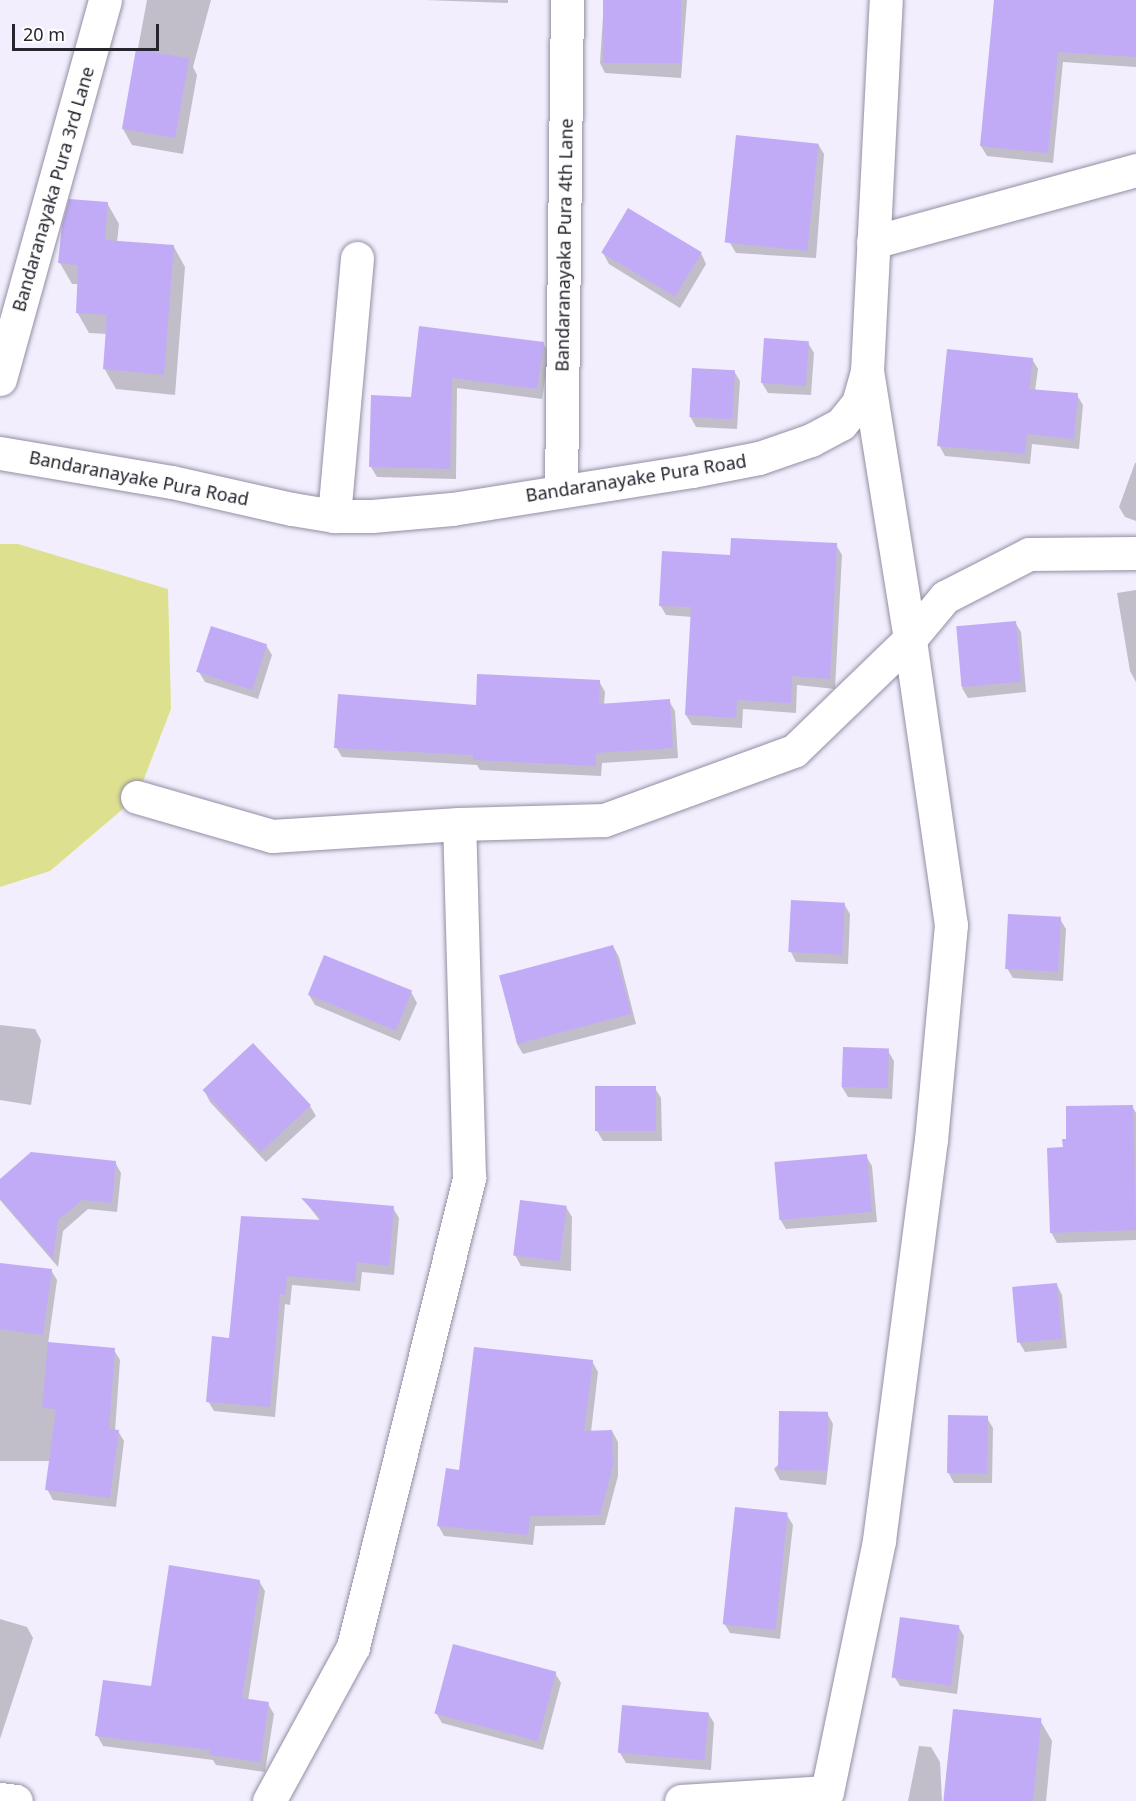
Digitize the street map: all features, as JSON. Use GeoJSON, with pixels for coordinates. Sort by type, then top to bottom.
{"type":"FeatureCollection","features":[{"type":"Feature","properties":{"kind":"street","name":"Bandaranayaka Pura 3rd Lane"},"geometry":{"type":"LineString","coordinates":[[0,379],[105,0]]}},
{"type":"Feature","properties":{"kind":"street","name":"Bandaranayaka Pura 4th Lane"},"geometry":{"type":"LineString","coordinates":[[561,490],[567,0]]}},
{"type":"Feature","properties":{"kind":"street","name":"Bandaranayake Pura Road"},"geometry":{"type":"LineString","coordinates":[[0,453],[161,480],[334,516],[372,516],[452,509],[759,458],[811,440],[841,424],[858,403],[867,371],[886,0]]}},
{"type":"Feature","properties":{"kind":"street"},"geometry":{"type":"LineString","coordinates":[[873,242],[1136,170]]}},
{"type":"Feature","properties":{"kind":"street"},"geometry":{"type":"LineString","coordinates":[[334,516],[357,258]]}},
{"type":"Feature","properties":{"kind":"street"},"geometry":{"type":"LineString","coordinates":[[681,1801],[827,1796],[879,1540],[931,1140],[951,925],[910,639],[867,371]]}},
{"type":"Feature","properties":{"kind":"street"},"geometry":{"type":"LineString","coordinates":[[137,797],[272,836],[459,824],[604,820],[794,751],[910,639],[945,597],[1029,554],[1136,553]]}},
{"type":"Feature","properties":{"kind":"street"},"geometry":{"type":"LineString","coordinates":[[269,1801],[353,1647],[469,1177],[459,824]]}},
{"type":"Feature","properties":{"kind":"street"},"geometry":{"type":"LineString","coordinates":[[0,1799],[16,1801]]}},
{"type":"Feature","properties":{"kind":"green space"},"geometry":{"type":"Polygon","coordinates":[[[0,544],[18,544],[168,589],[171,709],[137,797],[50,871],[0,887],[0,544]]]}},
{"type":"Feature","properties":{"kind":"building"},"geometry":{"type":"Polygon","coordinates":[[[603,0],[681,0],[681,63],[603,63],[603,0]]]}},
{"type":"Feature","properties":{"kind":"building"},"geometry":{"type":"Polygon","coordinates":[[[994,0],[1136,0],[1136,57],[1058,52],[1048,153],[980,146],[994,0]]]}},
{"type":"Feature","properties":{"kind":"building"},"geometry":{"type":"Polygon","coordinates":[[[136,49],[189,58],[175,138],[122,129],[136,49]]]}},
{"type":"Feature","properties":{"kind":"building"},"geometry":{"type":"Polygon","coordinates":[[[736,135],[819,144],[807,251],[725,242],[736,135]]]}},
{"type":"Feature","properties":{"kind":"building"},"geometry":{"type":"Polygon","coordinates":[[[69,199],[108,202],[105,240],[174,245],[164,375],[103,369],[107,315],[76,313],[78,265],[58,263],[62,225],[69,199]]]}},
{"type":"Feature","properties":{"kind":"building"},"geometry":{"type":"Polygon","coordinates":[[[628,208],[702,252],[675,297],[601,253],[628,208]]]}},
{"type":"Feature","properties":{"kind":"building"},"geometry":{"type":"Polygon","coordinates":[[[419,326],[544,342],[537,389],[452,378],[450,469],[369,467],[371,395],[411,397],[419,326]]]}},
{"type":"Feature","properties":{"kind":"building"},"geometry":{"type":"Polygon","coordinates":[[[764,338],[809,341],[806,386],[761,383],[764,338]]]}},
{"type":"Feature","properties":{"kind":"building"},"geometry":{"type":"Polygon","coordinates":[[[947,349],[1033,358],[1029,389],[1078,393],[1074,439],[1027,434],[1025,454],[937,446],[947,349]]]}},
{"type":"Feature","properties":{"kind":"building"},"geometry":{"type":"Polygon","coordinates":[[[692,368],[735,370],[732,419],[689,417],[692,368]]]}},
{"type":"Feature","properties":{"kind":"building"},"geometry":{"type":"Polygon","coordinates":[[[731,538],[837,543],[830,679],[792,676],[791,703],[737,700],[736,718],[685,715],[691,607],[659,606],[662,551],[730,555],[731,538]]]}},
{"type":"Feature","properties":{"kind":"building"},"geometry":{"type":"Polygon","coordinates":[[[1016,621],[1021,682],[962,687],[956,626],[1016,621]]]}},
{"type":"Feature","properties":{"kind":"building"},"geometry":{"type":"Polygon","coordinates":[[[211,626],[267,644],[252,690],[196,672],[211,626]]]}},
{"type":"Feature","properties":{"kind":"building"},"geometry":{"type":"Polygon","coordinates":[[[477,674],[600,680],[599,704],[670,699],[673,748],[596,753],[596,766],[473,760],[473,755],[334,748],[338,694],[476,705],[477,674]]]}},
{"type":"Feature","properties":{"kind":"building"},"geometry":{"type":"Polygon","coordinates":[[[791,900],[845,903],[842,955],[788,952],[791,900]]]}},
{"type":"Feature","properties":{"kind":"building"},"geometry":{"type":"Polygon","coordinates":[[[1008,914],[1061,917],[1058,972],[1005,969],[1008,914]]]}},
{"type":"Feature","properties":{"kind":"building"},"geometry":{"type":"Polygon","coordinates":[[[613,945],[631,1014],[517,1044],[499,976],[613,945]]]}},
{"type":"Feature","properties":{"kind":"building"},"geometry":{"type":"Polygon","coordinates":[[[324,955],[412,991],[396,1030],[308,995],[324,955]]]}},
{"type":"Feature","properties":{"kind":"building"},"geometry":{"type":"Polygon","coordinates":[[[253,1043],[311,1105],[261,1152],[203,1090],[253,1043]]]}},
{"type":"Feature","properties":{"kind":"building"},"geometry":{"type":"Polygon","coordinates":[[[843,1047],[889,1049],[888,1089],[842,1087],[843,1047]]]}},
{"type":"Feature","properties":{"kind":"building"},"geometry":{"type":"Polygon","coordinates":[[[595,1086],[656,1086],[656,1131],[595,1131],[595,1086]]]}},
{"type":"Feature","properties":{"kind":"building"},"geometry":{"type":"Polygon","coordinates":[[[1133,1105],[1136,1230],[1050,1233],[1047,1148],[1063,1147],[1062,1139],[1066,1139],[1066,1106],[1133,1105]]]}},
{"type":"Feature","properties":{"kind":"building"},"geometry":{"type":"Polygon","coordinates":[[[31,1152],[116,1161],[112,1203],[82,1200],[58,1220],[53,1259],[0,1198],[0,1179],[31,1152]]]}},
{"type":"Feature","properties":{"kind":"building"},"geometry":{"type":"Polygon","coordinates":[[[867,1154],[872,1212],[779,1220],[774,1162],[867,1154]]]}},
{"type":"Feature","properties":{"kind":"building"},"geometry":{"type":"Polygon","coordinates":[[[301,1198],[394,1206],[389,1266],[357,1262],[355,1282],[287,1276],[285,1295],[280,1294],[270,1407],[206,1402],[212,1336],[229,1338],[241,1216],[322,1220],[301,1198]]]}},
{"type":"Feature","properties":{"kind":"building"},"geometry":{"type":"Polygon","coordinates":[[[520,1200],[567,1206],[560,1261],[513,1256],[520,1200]]]}},
{"type":"Feature","properties":{"kind":"building"},"geometry":{"type":"Polygon","coordinates":[[[0,1263],[52,1269],[43,1335],[0,1329],[0,1263]]]}},
{"type":"Feature","properties":{"kind":"building"},"geometry":{"type":"Polygon","coordinates":[[[1057,1283],[1062,1339],[1017,1343],[1012,1287],[1057,1283]]]}},
{"type":"Feature","properties":{"kind":"building"},"geometry":{"type":"Polygon","coordinates":[[[48,1342],[115,1348],[109,1429],[119,1430],[110,1498],[45,1490],[56,1409],[42,1408],[48,1342]]]}},
{"type":"Feature","properties":{"kind":"building"},"geometry":{"type":"Polygon","coordinates":[[[474,1347],[593,1360],[584,1431],[612,1430],[613,1465],[600,1515],[530,1516],[528,1535],[437,1526],[446,1468],[459,1470],[474,1347]]]}},
{"type":"Feature","properties":{"kind":"building"},"geometry":{"type":"Polygon","coordinates":[[[779,1411],[828,1412],[827,1471],[778,1470],[779,1411]]]}},
{"type":"Feature","properties":{"kind":"building"},"geometry":{"type":"Polygon","coordinates":[[[948,1415],[988,1416],[987,1474],[947,1473],[948,1415]]]}},
{"type":"Feature","properties":{"kind":"building"},"geometry":{"type":"Polygon","coordinates":[[[735,1507],[788,1513],[775,1630],[723,1624],[735,1507]]]}},
{"type":"Feature","properties":{"kind":"building"},"geometry":{"type":"Polygon","coordinates":[[[169,1565],[260,1580],[242,1698],[269,1702],[260,1762],[209,1755],[210,1750],[95,1736],[103,1680],[151,1686],[169,1565]]]}},
{"type":"Feature","properties":{"kind":"building"},"geometry":{"type":"Polygon","coordinates":[[[900,1617],[959,1625],[951,1686],[892,1677],[900,1617]]]}},
{"type":"Feature","properties":{"kind":"building"},"geometry":{"type":"Polygon","coordinates":[[[453,1644],[556,1672],[538,1741],[434,1714],[453,1644]]]}},
{"type":"Feature","properties":{"kind":"building"},"geometry":{"type":"Polygon","coordinates":[[[622,1705],[709,1713],[704,1760],[618,1753],[622,1705]]]}},
{"type":"Feature","properties":{"kind":"building"},"geometry":{"type":"Polygon","coordinates":[[[953,1709],[1042,1718],[1033,1801],[943,1801],[953,1709]]]}}]}
